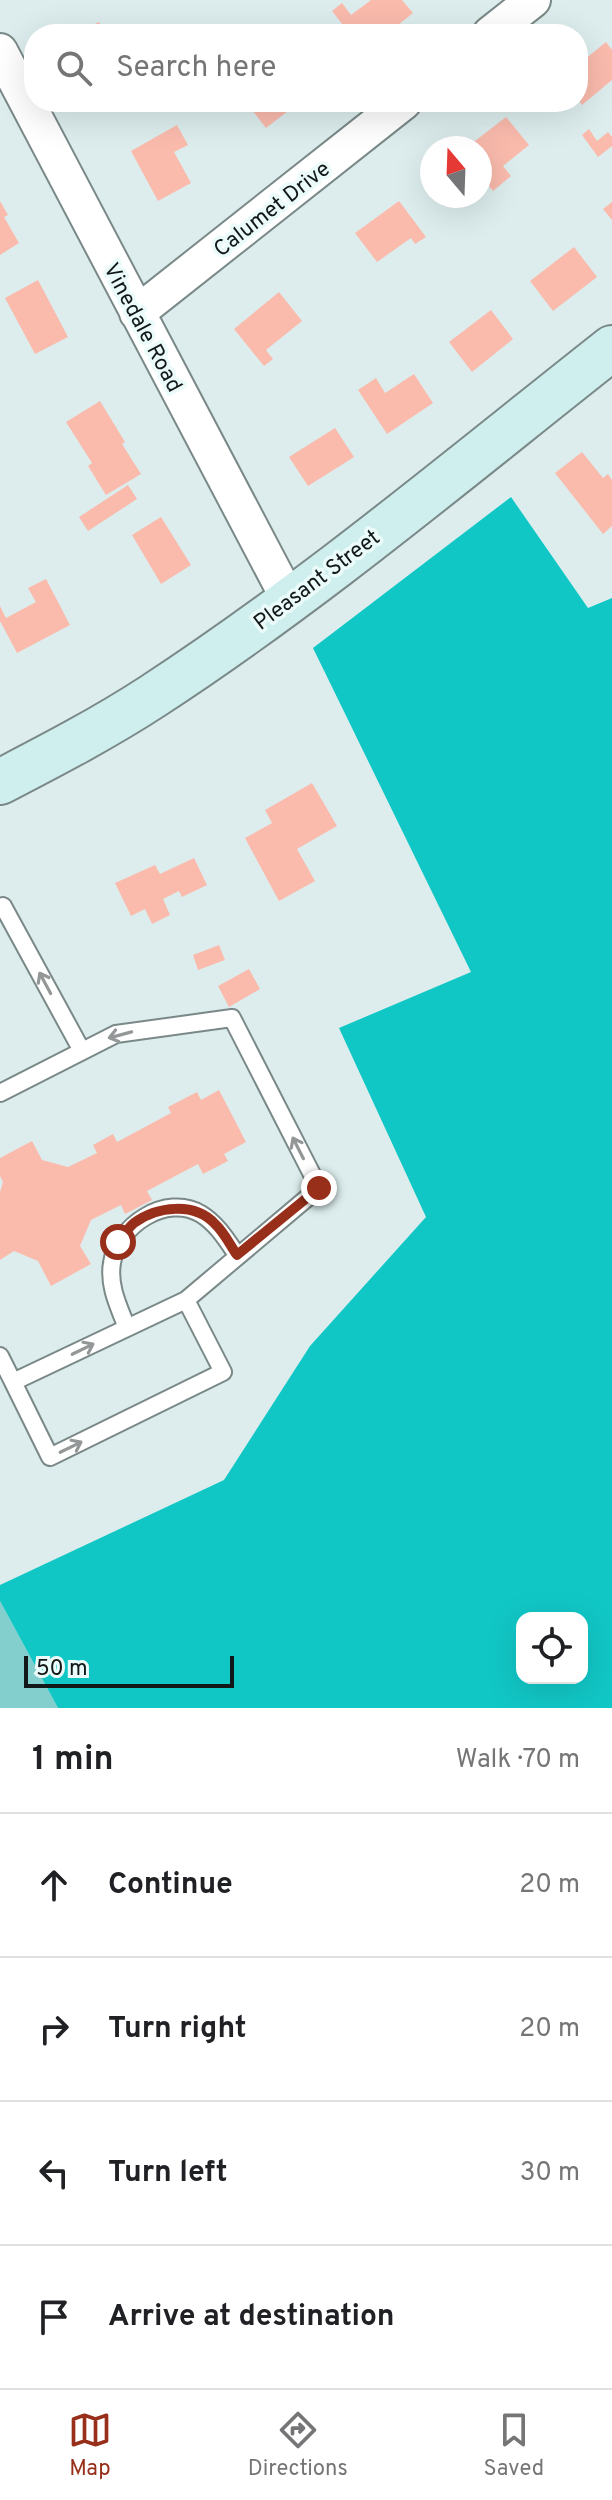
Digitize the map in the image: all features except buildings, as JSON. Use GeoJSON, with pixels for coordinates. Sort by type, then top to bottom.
{"type":"FeatureCollection","features":[{"type":"Feature","properties":{"kind":"main road","name":"Pleasant Street"},"geometry":{"type":"LineString","coordinates":[[0,782],[152,697],[290,602],[612,348]]}},
{"type":"Feature","properties":{"kind":"street","name":"Vinedale Road"},"geometry":{"type":"LineString","coordinates":[[0,51],[24,97]]}},
{"type":"Feature","properties":{"kind":"street","name":"Vinedale Road"},"geometry":{"type":"LineString","coordinates":[[32,112],[290,602]]}},
{"type":"Feature","properties":{"kind":"street","name":"Calumet Drive"},"geometry":{"type":"LineString","coordinates":[[137,313],[391,112]]}},
{"type":"Feature","properties":{"kind":"lane"},"geometry":{"type":"LineString","coordinates":[[0,908],[3,906],[82,1051]]}},
{"type":"Feature","properties":{"kind":"lane"},"geometry":{"type":"LineString","coordinates":[[0,1093],[116,1034],[232,1018],[319,1188],[186,1300],[13,1382]]}},
{"type":"Feature","properties":{"kind":"lane"},"geometry":{"type":"LineString","coordinates":[[127,1328],[112,1289],[111,1263],[118,1242],[134,1223],[152,1213],[174,1208],[197,1211],[215,1223],[237,1255]]}},
{"type":"Feature","properties":{"kind":"lane"},"geometry":{"type":"LineString","coordinates":[[0,1356],[50,1457],[223,1372],[186,1300]]}},
{"type":"Feature","properties":{"kind":"shaded area"},"geometry":{"type":"Polygon","coordinates":[[[511,497],[588,608],[612,598],[612,1708],[58,1708],[0,1601],[0,1585],[224,1480],[310,1346],[426,1217],[339,1028],[471,972],[313,648],[511,497]]]}},
{"type":"Feature","properties":{"kind":"shaded area"},"geometry":{"type":"Polygon","coordinates":[[[0,1601],[58,1708],[0,1708],[0,1601]]]}},
{"type":"Feature","properties":{"kind":"route"},"geometry":{"type":"LineString","coordinates":[[118,1242],[134,1223],[152,1213],[174,1208],[197,1211],[215,1223],[237,1255],[319,1188]]}}]}
